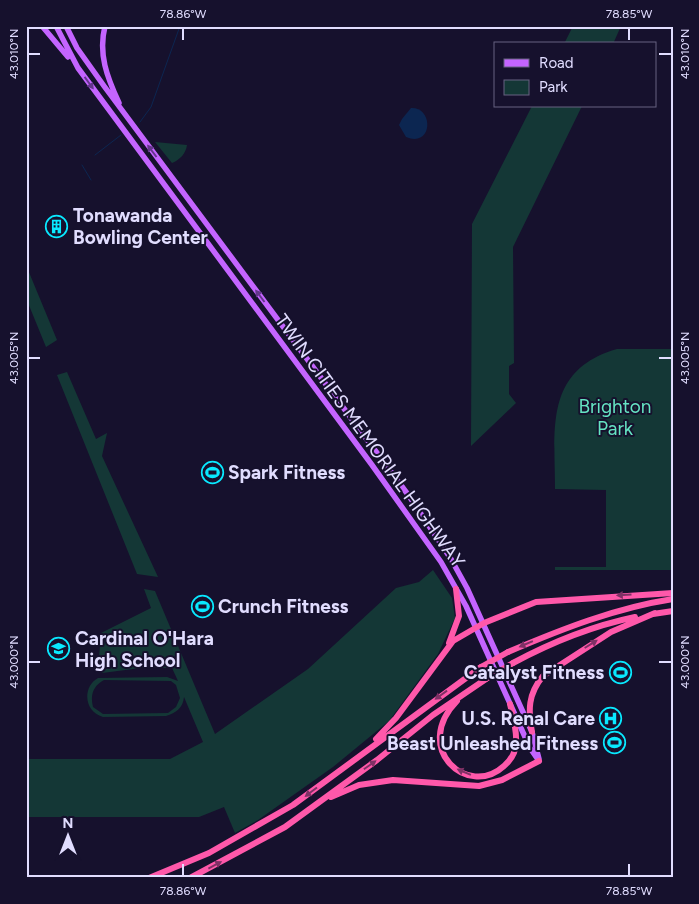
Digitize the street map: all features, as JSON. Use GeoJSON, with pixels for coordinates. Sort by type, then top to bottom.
{"type":"FeatureCollection","features":[{"type":"Feature","properties":{"kind":"highway"},"geometry":{"type":"LineString","coordinates":[[364,751],[396,718],[445,650],[458,624],[459,614],[456,589]]}},
{"type":"Feature","properties":{"kind":"highway"},"geometry":{"type":"LineString","coordinates":[[445,650],[458,637],[484,623],[536,602],[673,593]]}},
{"type":"Feature","properties":{"kind":"highway"},"geometry":{"type":"LineString","coordinates":[[149,878],[209,853],[293,805],[364,751],[481,667],[508,652],[571,625],[636,605],[673,598]]}},
{"type":"Feature","properties":{"kind":"highway"},"geometry":{"type":"LineString","coordinates":[[190,878],[285,827],[466,692],[513,663],[571,636],[611,622],[673,611]]}},
{"type":"Feature","properties":{"kind":"highway"},"geometry":{"type":"LineString","coordinates":[[532,732],[528,711],[530,698],[535,686],[543,676],[611,632],[655,613]]}},
{"type":"Feature","properties":{"kind":"highway"},"geometry":{"type":"LineString","coordinates":[[466,692],[444,717],[438,734],[441,750],[447,761],[458,771],[469,775],[491,774],[502,768],[512,757],[516,742],[510,704]]}},
{"type":"Feature","properties":{"kind":"highway"},"geometry":{"type":"LineString","coordinates":[[316,804],[359,784],[376,781],[393,780],[472,786],[492,784],[539,761]]}},
{"type":"Feature","properties":{"kind":"main road"},"geometry":{"type":"LineString","coordinates":[[42,26],[78,68]]}},
{"type":"Feature","properties":{"kind":"main road","name":"TWIN CITIES MEMORIAL HIGHWAY"},"geometry":{"type":"LineString","coordinates":[[56,26],[78,68],[423,535],[456,589],[476,628],[530,748],[539,761]]}},
{"type":"Feature","properties":{"kind":"main road","name":"TWIN CITIES MEMORIAL HIGHWAY"},"geometry":{"type":"LineString","coordinates":[[66,26],[85,59],[124,114],[409,496],[451,559],[484,623],[532,732],[539,761]]}},
{"type":"Feature","properties":{"kind":"main road"},"geometry":{"type":"LineString","coordinates":[[105,26],[102,44],[105,69],[124,114]]}},
{"type":"Feature","properties":{"kind":"green space"},"geometry":{"type":"Polygon","coordinates":[[[573,26],[621,26],[614,42],[565,42],[573,26]]]}},
{"type":"Feature","properties":{"kind":"green space"},"geometry":{"type":"Polygon","coordinates":[[[531,108],[581,108],[513,247],[514,363],[509,366],[509,394],[516,403],[471,446],[472,224],[531,108]]]}},
{"type":"Feature","properties":{"kind":"green space"},"geometry":{"type":"Polygon","coordinates":[[[155,142],[187,145],[182,156],[172,163],[155,142]]]}},
{"type":"Feature","properties":{"kind":"green space"},"geometry":{"type":"Polygon","coordinates":[[[26,265],[57,340],[46,347],[26,298],[26,265]]]}},
{"type":"Feature","properties":{"kind":"green space","name":"Brighton Park"},"geometry":{"type":"Polygon","coordinates":[[[617,349],[673,349],[673,570],[555,570],[555,567],[606,567],[606,490],[555,489],[555,424],[565,387],[577,371],[593,359],[617,349]]]}},
{"type":"Feature","properties":{"kind":"green space"},"geometry":{"type":"Polygon","coordinates":[[[67,372],[96,439],[107,433],[102,456],[158,577],[137,574],[57,375],[67,372]]]}},
{"type":"Feature","properties":{"kind":"green space"},"geometry":{"type":"Polygon","coordinates":[[[433,570],[452,598],[455,618],[438,654],[389,721],[333,767],[258,820],[235,833],[224,807],[199,817],[26,817],[26,759],[170,759],[203,742],[184,697],[178,709],[166,716],[103,717],[92,710],[89,705],[87,699],[89,687],[98,678],[167,677],[178,681],[172,668],[141,668],[102,673],[98,670],[101,633],[151,608],[144,589],[155,591],[215,734],[308,669],[396,588],[419,582],[433,570]],[[104,680],[93,691],[93,707],[103,714],[168,713],[176,707],[180,698],[176,685],[171,681],[104,680]]]}},
{"type":"Feature","properties":{"kind":"water"},"geometry":{"type":"Polygon","coordinates":[[[411,108],[418,109],[427,120],[426,132],[421,137],[415,139],[406,137],[399,125],[411,108]]]}},
{"type":"Feature","properties":{"kind":"waterway"},"geometry":{"type":"LineString","coordinates":[[140,122],[151,107],[180,26]]}},
{"type":"Feature","properties":{"kind":"waterway"},"geometry":{"type":"LineString","coordinates":[[95,155],[121,135]]}},
{"type":"Feature","properties":{"kind":"waterway"},"geometry":{"type":"LineString","coordinates":[[82,165],[91,180]]}},
{"type":"Feature","properties":{"kind":"place","name":"Tonawanda Bowling Center"},"geometry":{"type":"Point","coordinates":[57,226]}},
{"type":"Feature","properties":{"kind":"place","name":"Spark Fitness"},"geometry":{"type":"Point","coordinates":[212,472]}},
{"type":"Feature","properties":{"kind":"place","name":"Crunch Fitness"},"geometry":{"type":"Point","coordinates":[202,606]}},
{"type":"Feature","properties":{"kind":"place","name":"Cardinal O'Hara High School"},"geometry":{"type":"Point","coordinates":[59,649]}},
{"type":"Feature","properties":{"kind":"place","name":"Catalyst Fitness"},"geometry":{"type":"Point","coordinates":[620,672]}},
{"type":"Feature","properties":{"kind":"place","name":"U.S. Renal Care"},"geometry":{"type":"Point","coordinates":[611,718]}},
{"type":"Feature","properties":{"kind":"place","name":"Beast Unleashed Fitness"},"geometry":{"type":"Point","coordinates":[614,743]}}]}
